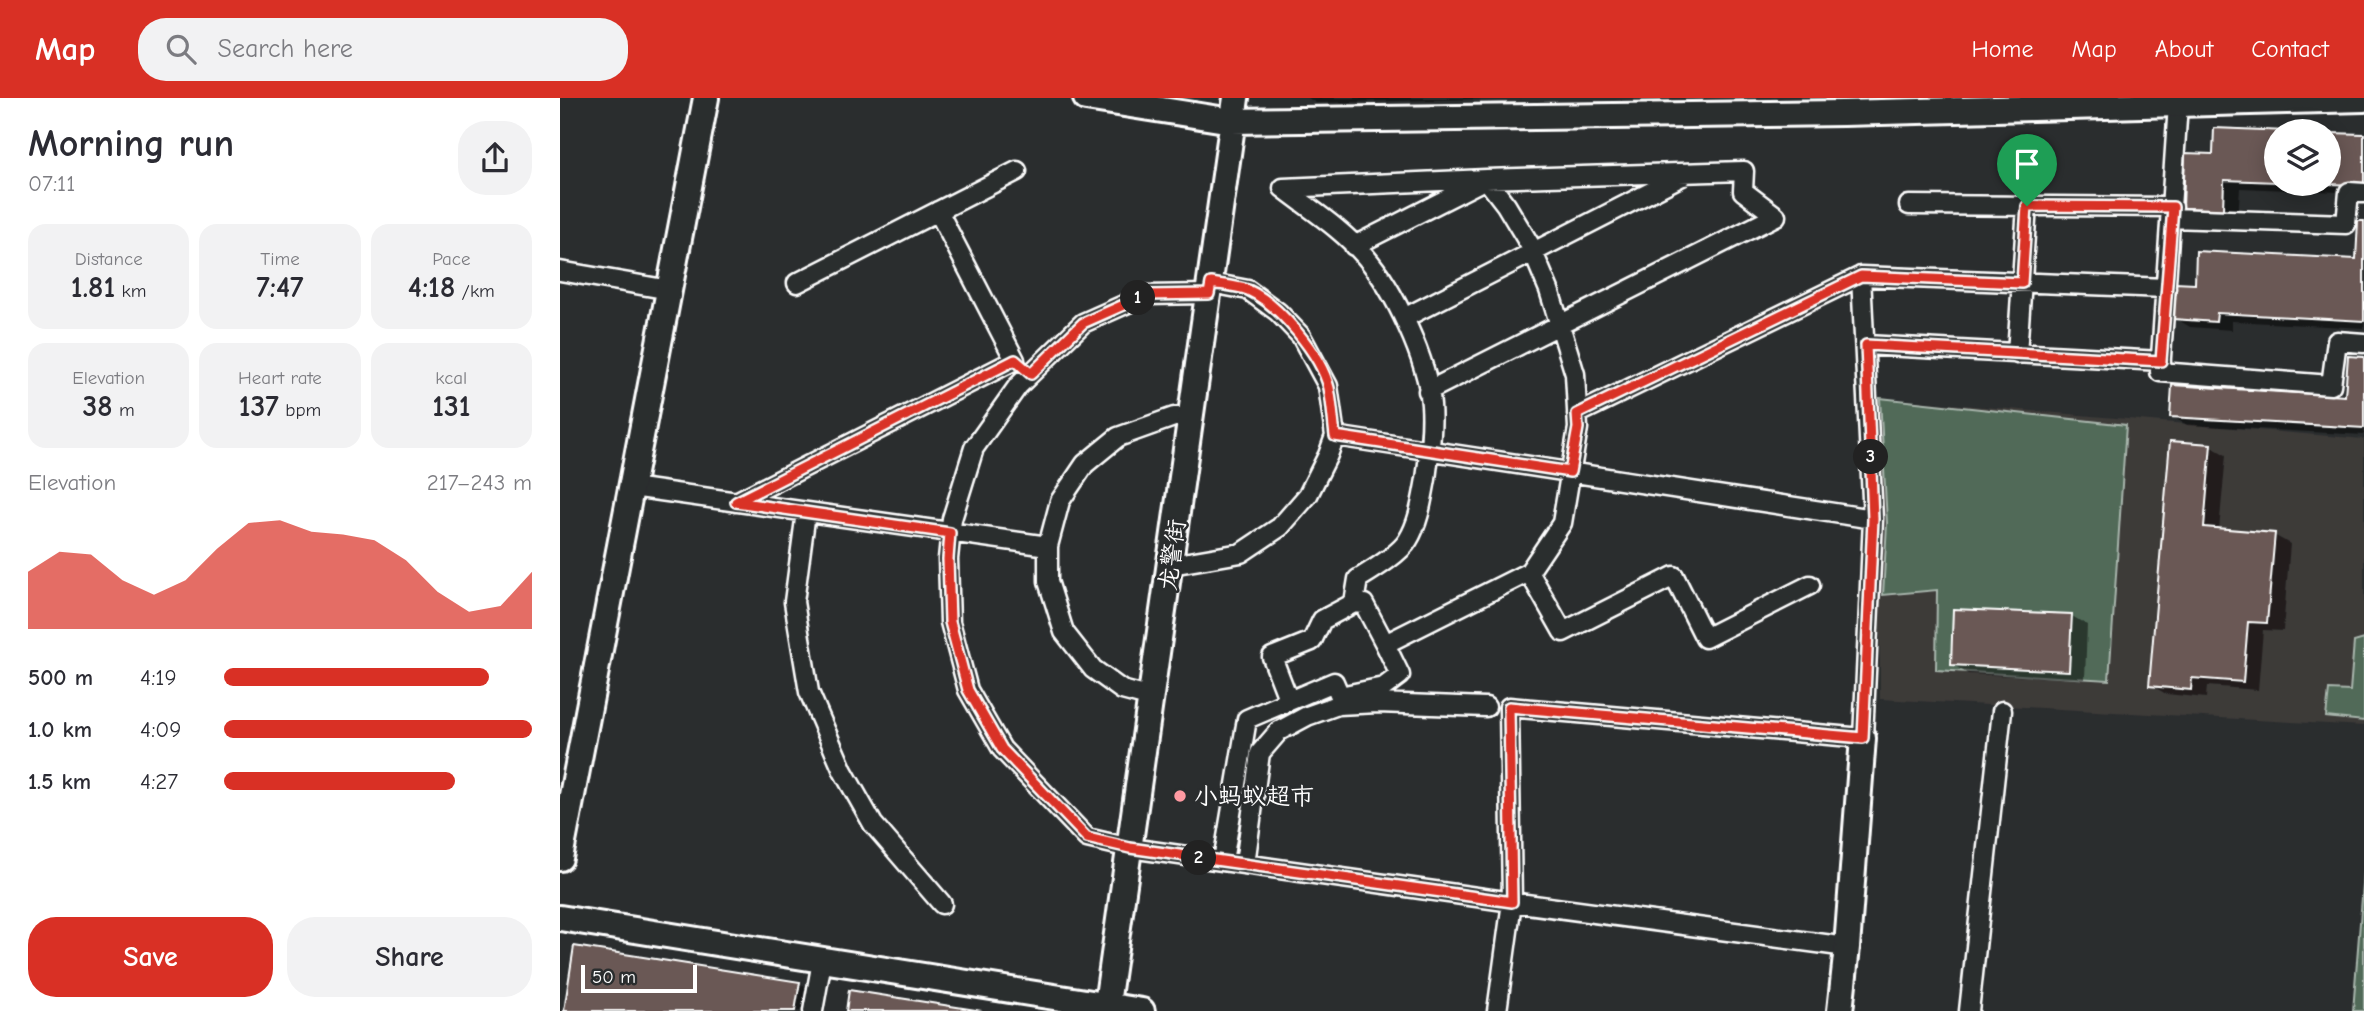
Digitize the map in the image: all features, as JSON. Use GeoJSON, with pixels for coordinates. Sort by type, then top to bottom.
{"type":"FeatureCollection","features":[{"type":"Feature","properties":{"kind":"street"},"geometry":{"type":"LineString","coordinates":[[560,858],[706,98]]}},
{"type":"Feature","properties":{"kind":"street"},"geometry":{"type":"LineString","coordinates":[[1086,98],[1234,110],[1842,106],[2131,101],[2178,104],[2364,99]]}},
{"type":"Feature","properties":{"kind":"street"},"geometry":{"type":"LineString","coordinates":[[2166,359],[2166,288],[2178,104]]}},
{"type":"Feature","properties":{"kind":"street","name":"龙警街"},"geometry":{"type":"LineString","coordinates":[[1107,1008],[1234,110]]}},
{"type":"Feature","properties":{"kind":"street"},"geometry":{"type":"LineString","coordinates":[[797,283],[1017,171]]}},
{"type":"Feature","properties":{"kind":"street"},"geometry":{"type":"LineString","coordinates":[[1354,603],[1358,579],[1408,542],[1421,506],[1430,451],[1432,404],[1420,356],[1398,303],[1364,255],[1283,188],[1744,171],[1743,191],[1776,216],[1429,391]]}},
{"type":"Feature","properties":{"kind":"street"},"geometry":{"type":"LineString","coordinates":[[1404,318],[1688,173]]}},
{"type":"Feature","properties":{"kind":"street"},"geometry":{"type":"LineString","coordinates":[[1354,246],[1486,179]]}},
{"type":"Feature","properties":{"kind":"street"},"geometry":{"type":"LineString","coordinates":[[1385,644],[1530,572],[1562,523],[1578,428],[1575,374],[1561,323],[1533,252],[1506,205],[1486,179]]}},
{"type":"Feature","properties":{"kind":"street"},"geometry":{"type":"LineString","coordinates":[[1909,205],[2027,206],[2346,224],[2349,192],[2364,193]]}},
{"type":"Feature","properties":{"kind":"street"},"geometry":{"type":"LineString","coordinates":[[2017,354],[2027,206]]}},
{"type":"Feature","properties":{"kind":"street"},"geometry":{"type":"LineString","coordinates":[[938,211],[1015,360],[1031,374]]}},
{"type":"Feature","properties":{"kind":"street"},"geometry":{"type":"LineString","coordinates":[[560,271],[670,290]]}},
{"type":"Feature","properties":{"kind":"street"},"geometry":{"type":"LineString","coordinates":[[1577,414],[1861,276],[2166,288]]}},
{"type":"Feature","properties":{"kind":"street"},"geometry":{"type":"LineString","coordinates":[[1840,1011],[1863,738],[1873,519],[1861,276]]}},
{"type":"Feature","properties":{"kind":"street"},"geometry":{"type":"LineString","coordinates":[[1171,565],[1241,553],[1280,527],[1308,495],[1335,436],[1328,386],[1319,364],[1301,336],[1278,312],[1248,290],[1210,288],[1146,295],[1083,323],[1018,386],[974,449],[950,533],[950,622],[968,690],[1002,749],[1087,838],[1130,848],[1847,947]]}},
{"type":"Feature","properties":{"kind":"street"},"geometry":{"type":"LineString","coordinates":[[1866,345],[2166,359],[2331,385],[2337,341],[2364,343]]}},
{"type":"Feature","properties":{"kind":"street"},"geometry":{"type":"LineString","coordinates":[[736,502],[1015,360]]}},
{"type":"Feature","properties":{"kind":"street"},"geometry":{"type":"LineString","coordinates":[[1152,698],[1122,690],[1093,669],[1064,632],[1048,581],[1048,546],[1060,501],[1085,464],[1118,437],[1174,417],[1192,417]]}},
{"type":"Feature","properties":{"kind":"street"},"geometry":{"type":"LineString","coordinates":[[1335,436],[1873,519]]}},
{"type":"Feature","properties":{"kind":"street"},"geometry":{"type":"LineString","coordinates":[[632,487],[1048,546]]}},
{"type":"Feature","properties":{"kind":"street"},"geometry":{"type":"LineString","coordinates":[[806,512],[794,603],[809,692],[843,771],[873,824],[942,904]]}},
{"type":"Feature","properties":{"kind":"street"},"geometry":{"type":"LineString","coordinates":[[1530,572],[1563,632],[1674,576],[1705,638],[1810,585]]}},
{"type":"Feature","properties":{"kind":"street"},"geometry":{"type":"LineString","coordinates":[[1223,861],[1247,719],[1334,682],[1340,696],[1384,687],[1400,675],[1364,604],[1354,603],[1322,620],[1312,641],[1272,657],[1289,701]]}},
{"type":"Feature","properties":{"kind":"street"},"geometry":{"type":"LineString","coordinates":[[1245,864],[1260,752],[1279,731],[1307,716],[1338,705],[1486,707]]}},
{"type":"Feature","properties":{"kind":"street"},"geometry":{"type":"LineString","coordinates":[[1497,1011],[1512,902],[1509,707],[1863,738]]}},
{"type":"Feature","properties":{"kind":"street"},"geometry":{"type":"LineString","coordinates":[[1969,1011],[2002,711]]}},
{"type":"Feature","properties":{"kind":"street"},"geometry":{"type":"LineString","coordinates":[[560,918],[1107,1008],[1142,1011]]}},
{"type":"Feature","properties":{"kind":"street"},"geometry":{"type":"LineString","coordinates":[[813,1011],[822,961]]}},
{"type":"Feature","properties":{"kind":"shaded area"},"geometry":{"type":"Polygon","coordinates":[[[1880,398],[2364,439],[2364,726],[1880,699],[1880,398]]]}},
{"type":"Feature","properties":{"kind":"green space"},"geometry":{"type":"Polygon","coordinates":[[[1880,398],[2126,425],[2109,680],[1936,670],[1937,590],[1883,595],[1887,523],[1880,398]]]}},
{"type":"Feature","properties":{"kind":"green space"},"geometry":{"type":"Polygon","coordinates":[[[2364,639],[2364,721],[2326,717],[2329,690],[2350,691],[2354,642],[2364,639]]]}},
{"type":"Feature","properties":{"kind":"green space"},"geometry":{"type":"Polygon","coordinates":[[[2364,872],[2364,1011],[2353,1011],[2364,872]]]}},
{"type":"Feature","properties":{"kind":"building"},"geometry":{"type":"Polygon","coordinates":[[[2214,128],[2264,130],[2264,182],[2224,180],[2223,210],[2183,208],[2185,153],[2213,154],[2214,128]]]}},
{"type":"Feature","properties":{"kind":"building"},"geometry":{"type":"Polygon","coordinates":[[[2341,133],[2364,134],[2364,185],[2341,184],[2341,133]]]}},
{"type":"Feature","properties":{"kind":"building"},"geometry":{"type":"Polygon","coordinates":[[[2358,221],[2364,221],[2364,321],[2217,313],[2216,322],[2173,319],[2175,283],[2195,284],[2196,251],[2356,259],[2358,221]]]}},
{"type":"Feature","properties":{"kind":"building"},"geometry":{"type":"Polygon","coordinates":[[[2348,356],[2364,357],[2364,428],[2170,417],[2172,385],[2345,396],[2348,356]]]}},
{"type":"Feature","properties":{"kind":"building"},"geometry":{"type":"Polygon","coordinates":[[[2170,441],[2211,444],[2204,527],[2275,533],[2267,623],[2248,622],[2243,682],[2192,678],[2191,690],[2149,686],[2170,441]]]}},
{"type":"Feature","properties":{"kind":"building"},"geometry":{"type":"Polygon","coordinates":[[[1953,609],[2072,614],[2069,671],[1951,665],[1953,609]]]}},
{"type":"Feature","properties":{"kind":"building"},"geometry":{"type":"Polygon","coordinates":[[[574,946],[800,982],[795,1011],[564,1011],[574,946]]]}},
{"type":"Feature","properties":{"kind":"building"},"geometry":{"type":"Polygon","coordinates":[[[849,990],[982,1011],[846,1011],[849,990]]]}},
{"type":"Feature","properties":{"kind":"place","name":"小蚂蚁超市"},"geometry":{"type":"Point","coordinates":[1180,796]}},
{"type":"Feature","properties":{"kind":"route"},"geometry":{"type":"LineString","coordinates":[[2027,206],[2173,207],[2161,361],[1866,345],[1873,519],[1863,738],[1509,707],[1512,902],[1130,848],[1087,838],[1042,794],[1002,749],[968,690],[950,622],[950,533],[736,502],[1015,360],[1031,374],[1083,323],[1146,295],[1209,294],[1211,283],[1248,290],[1278,312],[1301,336],[1319,364],[1328,386],[1335,436],[1570,472],[1578,428],[1577,414],[1861,276],[2022,283],[2027,206]]}}]}
